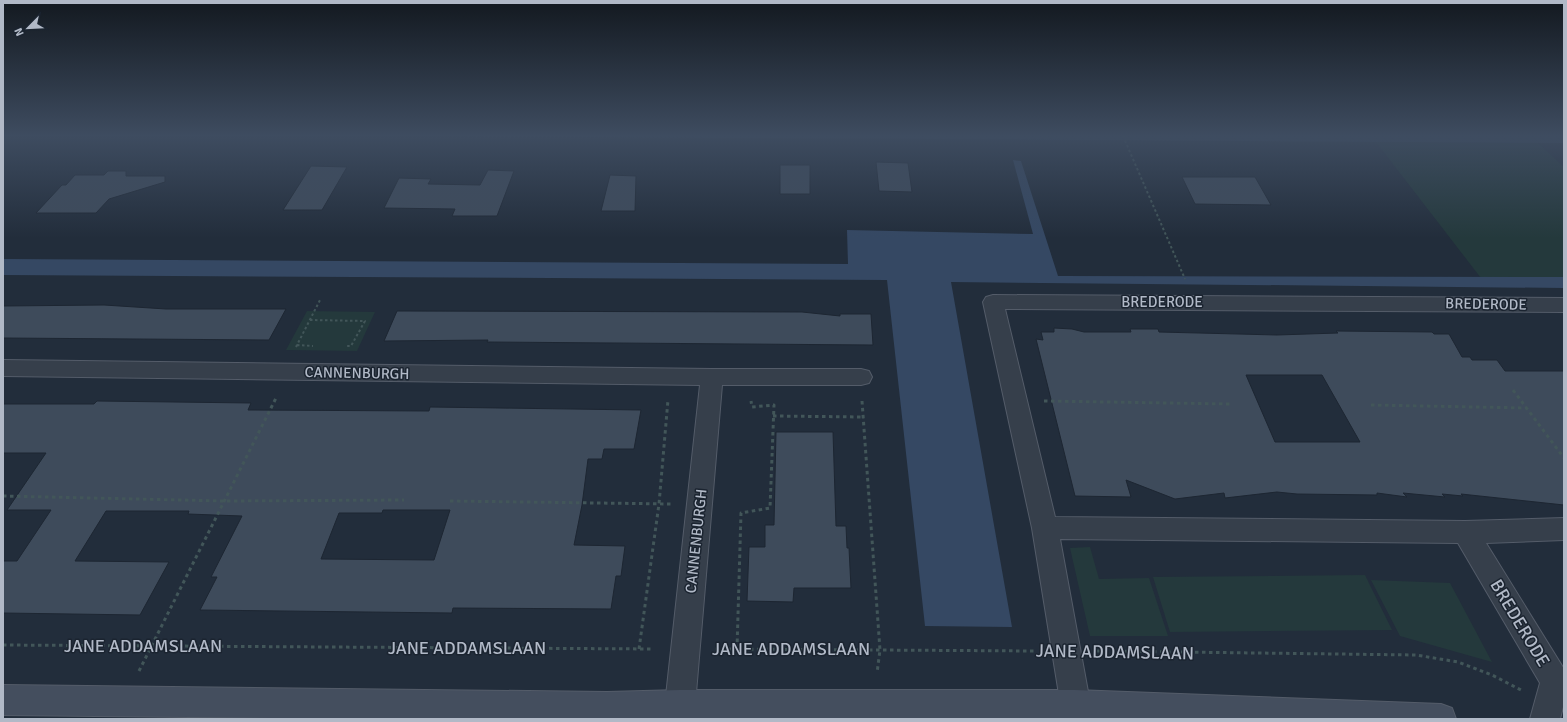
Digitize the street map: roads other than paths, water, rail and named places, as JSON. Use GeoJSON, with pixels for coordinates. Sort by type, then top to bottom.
{"type":"FeatureCollection","features":[{"type":"Feature","properties":{"kind":"street","name":"BREDERODE"},"geometry":{"type":"LineString","coordinates":[[1076,712],[1045,528],[992,302],[1564,305]]}},
{"type":"Feature","properties":{"kind":"street","name":"CANNENBURGH"},"geometry":{"type":"LineString","coordinates":[[3,368],[712,377],[861,377]]}},
{"type":"Feature","properties":{"kind":"street","name":"CANNENBURGH"},"geometry":{"type":"LineString","coordinates":[[680,705],[712,377]]}},
{"type":"Feature","properties":{"kind":"street"},"geometry":{"type":"LineString","coordinates":[[1045,528],[1464,532],[1564,529]]}},
{"type":"Feature","properties":{"kind":"street","name":"BREDERODE"},"geometry":{"type":"LineString","coordinates":[[1464,532],[1555,681],[1547,713]]}},
{"type":"Feature","properties":{"kind":"street"},"geometry":{"type":"LineString","coordinates":[[3,700],[123,700],[606,713],[680,705],[874,705],[1076,712],[1441,719]]}},
{"type":"Feature","properties":{"kind":"water"},"geometry":{"type":"Polygon","coordinates":[[[1016,170],[1024,170],[1058,276],[1564,277],[1564,288],[951,282],[1012,627],[925,626],[887,280],[3,275],[3,259],[848,264],[847,230],[1033,234],[1016,170]]]}}]}
